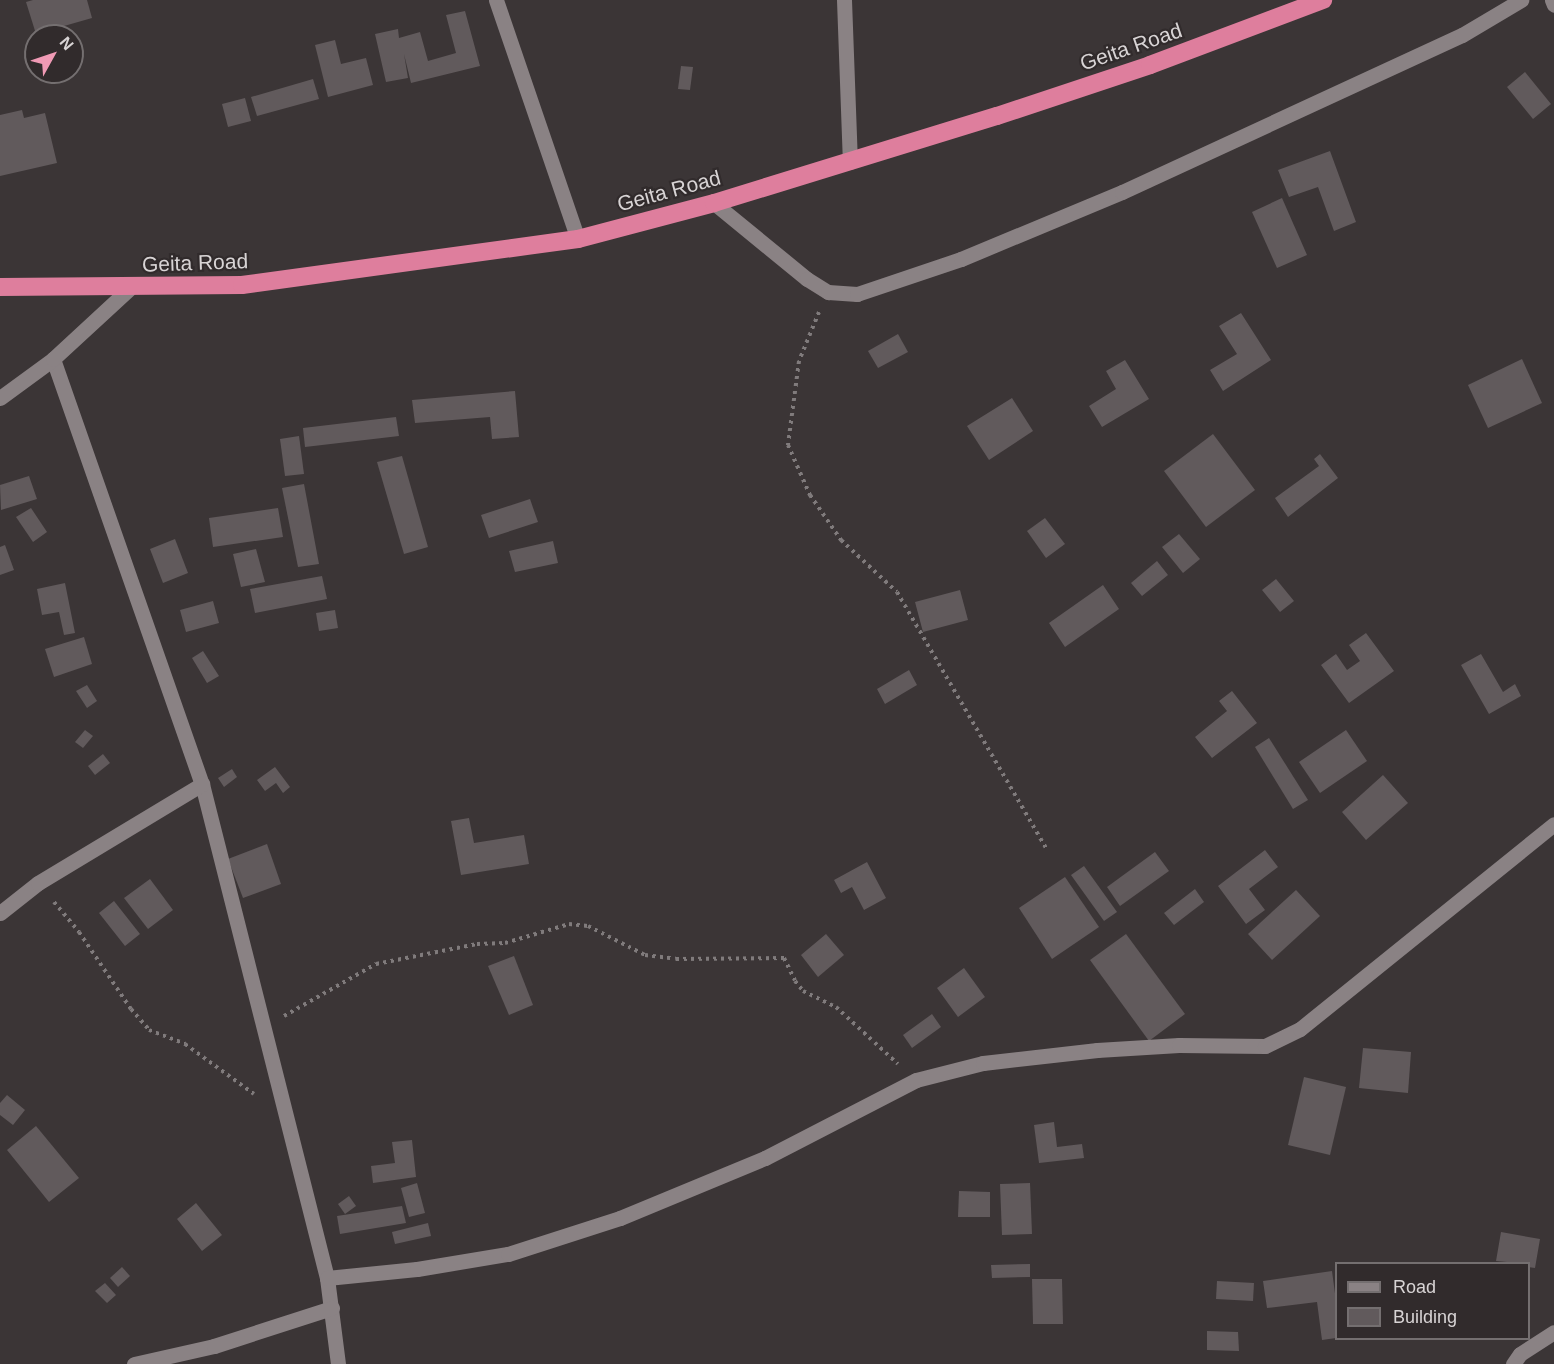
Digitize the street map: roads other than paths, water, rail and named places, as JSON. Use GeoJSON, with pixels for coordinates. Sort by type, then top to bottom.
{"type":"FeatureCollection","features":[{"type":"Feature","properties":{"kind":"highway","name":"Geita Road"},"geometry":{"type":"LineString","coordinates":[[9,288],[242,285],[578,240],[714,203],[850,162],[1150,65],[1323,0]]}},
{"type":"Feature","properties":{"kind":"street"},"geometry":{"type":"LineString","coordinates":[[496,0],[578,240]]}},
{"type":"Feature","properties":{"kind":"street"},"geometry":{"type":"LineString","coordinates":[[844,0],[850,162]]}},
{"type":"Feature","properties":{"kind":"street"},"geometry":{"type":"LineString","coordinates":[[714,203],[807,279],[828,292],[857,294],[961,260],[1122,192],[1462,35],[1521,0]]}},
{"type":"Feature","properties":{"kind":"street"},"geometry":{"type":"LineString","coordinates":[[1552,0],[1554,5]]}},
{"type":"Feature","properties":{"kind":"street"},"geometry":{"type":"LineString","coordinates":[[0,276],[9,288]]}},
{"type":"Feature","properties":{"kind":"street"},"geometry":{"type":"LineString","coordinates":[[0,398],[53,359],[131,287]]}},
{"type":"Feature","properties":{"kind":"street"},"geometry":{"type":"LineString","coordinates":[[53,359],[202,784],[327,1278],[338,1364]]}},
{"type":"Feature","properties":{"kind":"street"},"geometry":{"type":"LineString","coordinates":[[0,384],[26,380]]}},
{"type":"Feature","properties":{"kind":"street"},"geometry":{"type":"LineString","coordinates":[[0,913],[38,883],[202,784]]}},
{"type":"Feature","properties":{"kind":"street"},"geometry":{"type":"LineString","coordinates":[[327,1278],[417,1269],[508,1254],[620,1218],[765,1158],[916,1080],[983,1063],[1096,1050],[1179,1045],[1265,1046],[1300,1029],[1554,824]]}},
{"type":"Feature","properties":{"kind":"street"},"geometry":{"type":"LineString","coordinates":[[135,1364],[214,1346],[332,1308]]}},
{"type":"Feature","properties":{"kind":"street"},"geometry":{"type":"LineString","coordinates":[[1513,1364],[1520,1354],[1554,1332]]}}]}
